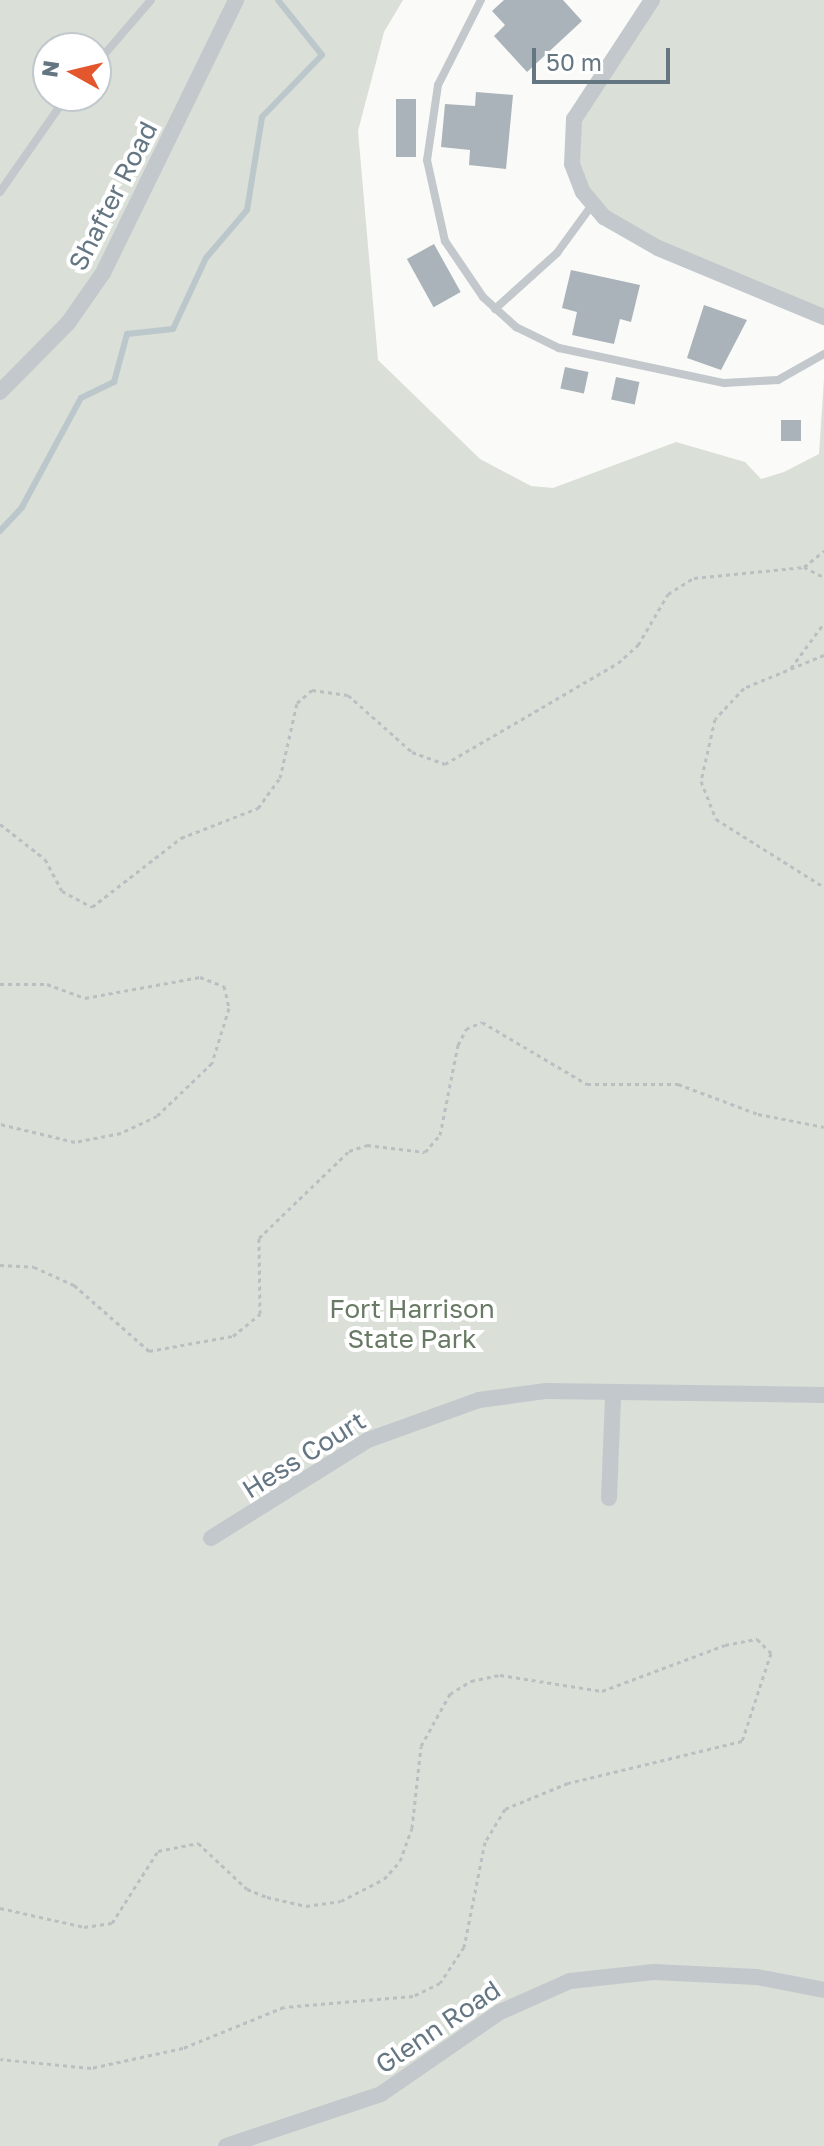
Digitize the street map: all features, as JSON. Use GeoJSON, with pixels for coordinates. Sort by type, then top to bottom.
{"type":"FeatureCollection","features":[{"type":"Feature","properties":{"kind":"street","name":"Shafter Road"},"geometry":{"type":"LineString","coordinates":[[0,392],[68,323],[103,273],[236,0]]}},
{"type":"Feature","properties":{"kind":"street"},"geometry":{"type":"LineString","coordinates":[[652,0],[574,119],[572,164],[592,205],[658,248],[824,317]]}},
{"type":"Feature","properties":{"kind":"street","name":"Hess Court"},"geometry":{"type":"LineString","coordinates":[[211,1538],[361,1444],[415,1419],[529,1393],[613,1398],[779,1389],[824,1395]]}},
{"type":"Feature","properties":{"kind":"street"},"geometry":{"type":"LineString","coordinates":[[609,1498],[613,1398]]}},
{"type":"Feature","properties":{"kind":"street","name":"Glenn Road"},"geometry":{"type":"LineString","coordinates":[[226,2146],[364,2102],[500,2012],[570,1981],[654,1972],[757,1977],[824,1990]]}},
{"type":"Feature","properties":{"kind":"lane"},"geometry":{"type":"LineString","coordinates":[[112,45],[151,0]]}},
{"type":"Feature","properties":{"kind":"lane"},"geometry":{"type":"LineString","coordinates":[[481,0],[438,85],[427,160],[445,241],[495,309],[559,348],[724,383],[771,382],[824,354]]}},
{"type":"Feature","properties":{"kind":"lane"},"geometry":{"type":"LineString","coordinates":[[0,192],[56,112]]}},
{"type":"Feature","properties":{"kind":"lane"},"geometry":{"type":"LineString","coordinates":[[495,309],[557,253],[592,205]]}},
{"type":"Feature","properties":{"kind":"path"},"geometry":{"type":"LineString","coordinates":[[804,567],[824,551]]}},
{"type":"Feature","properties":{"kind":"path"},"geometry":{"type":"LineString","coordinates":[[0,824],[45,859],[62,891],[92,907],[181,838],[258,808],[280,778],[297,703],[312,690],[348,695],[412,752],[445,764],[618,663],[638,645],[668,594],[694,578],[804,567],[824,577]]}},
{"type":"Feature","properties":{"kind":"path"},"geometry":{"type":"LineString","coordinates":[[791,668],[824,623]]}},
{"type":"Feature","properties":{"kind":"path"},"geometry":{"type":"LineString","coordinates":[[824,655],[744,688],[715,719],[701,781],[716,819],[824,887]]}},
{"type":"Feature","properties":{"kind":"path"},"geometry":{"type":"LineString","coordinates":[[0,984],[47,984],[85,998],[200,977],[224,986],[229,1008],[212,1063],[157,1116],[121,1133],[75,1142],[0,1124]]}},
{"type":"Feature","properties":{"kind":"path"},"geometry":{"type":"LineString","coordinates":[[0,1265],[34,1267],[74,1285],[149,1351],[233,1336],[260,1314],[259,1238],[349,1151],[367,1145],[425,1152],[440,1135],[458,1045],[466,1029],[482,1022],[587,1084],[678,1084],[758,1114],[824,1127]]}},
{"type":"Feature","properties":{"kind":"path"},"geometry":{"type":"LineString","coordinates":[[0,1908],[84,1927],[112,1923],[158,1851],[198,1843],[247,1889],[306,1906],[341,1901],[384,1879],[400,1861],[412,1828],[421,1746],[450,1694],[471,1681],[500,1675],[602,1691],[725,1645],[757,1639],[771,1653],[742,1741],[568,1783],[505,1809],[485,1842],[464,1947],[440,1983],[413,1996],[284,2007],[183,2048],[91,2068],[0,2059]]}},
{"type":"Feature","properties":{"kind":"green space","name":"Fort Harrison State Park"},"geometry":{"type":"Polygon","coordinates":[[[0,0],[403,0],[384,32],[358,131],[378,360],[480,459],[531,486],[553,488],[676,442],[745,462],[761,479],[784,472],[819,454],[824,379],[824,2146],[0,2146],[0,0]]]}},
{"type":"Feature","properties":{"kind":"green space"},"geometry":{"type":"Polygon","coordinates":[[[652,0],[824,0],[824,317],[658,248],[583,192],[574,119],[652,0]]]}},
{"type":"Feature","properties":{"kind":"building"},"geometry":{"type":"Polygon","coordinates":[[[504,0],[563,0],[582,21],[527,72],[494,36],[505,25],[492,11],[504,0]]]}},
{"type":"Feature","properties":{"kind":"building"},"geometry":{"type":"Polygon","coordinates":[[[476,92],[513,95],[506,169],[469,165],[470,150],[441,147],[445,104],[475,106],[476,92]]]}},
{"type":"Feature","properties":{"kind":"building"},"geometry":{"type":"Polygon","coordinates":[[[396,99],[416,99],[416,157],[396,157],[396,99]]]}},
{"type":"Feature","properties":{"kind":"building"},"geometry":{"type":"Polygon","coordinates":[[[434,244],[461,292],[434,307],[407,259],[434,244]]]}},
{"type":"Feature","properties":{"kind":"building"},"geometry":{"type":"Polygon","coordinates":[[[571,270],[640,285],[631,322],[620,319],[614,344],[572,335],[577,312],[562,308],[571,270]]]}},
{"type":"Feature","properties":{"kind":"building"},"geometry":{"type":"Polygon","coordinates":[[[704,305],[747,320],[721,370],[687,358],[704,305]]]}},
{"type":"Feature","properties":{"kind":"building"},"geometry":{"type":"Polygon","coordinates":[[[565,367],[588,372],[584,394],[560,389],[565,367]]]}},
{"type":"Feature","properties":{"kind":"building"},"geometry":{"type":"Polygon","coordinates":[[[616,377],[639,382],[635,404],[611,399],[616,377]]]}},
{"type":"Feature","properties":{"kind":"building"},"geometry":{"type":"Polygon","coordinates":[[[781,420],[801,420],[801,441],[781,441],[781,420]]]}},
{"type":"Feature","properties":{"kind":"waterway"},"geometry":{"type":"LineString","coordinates":[[0,531],[22,507],[81,398],[114,382],[127,334],[173,329],[206,258],[247,210],[262,117],[322,55],[278,0]]}}]}
